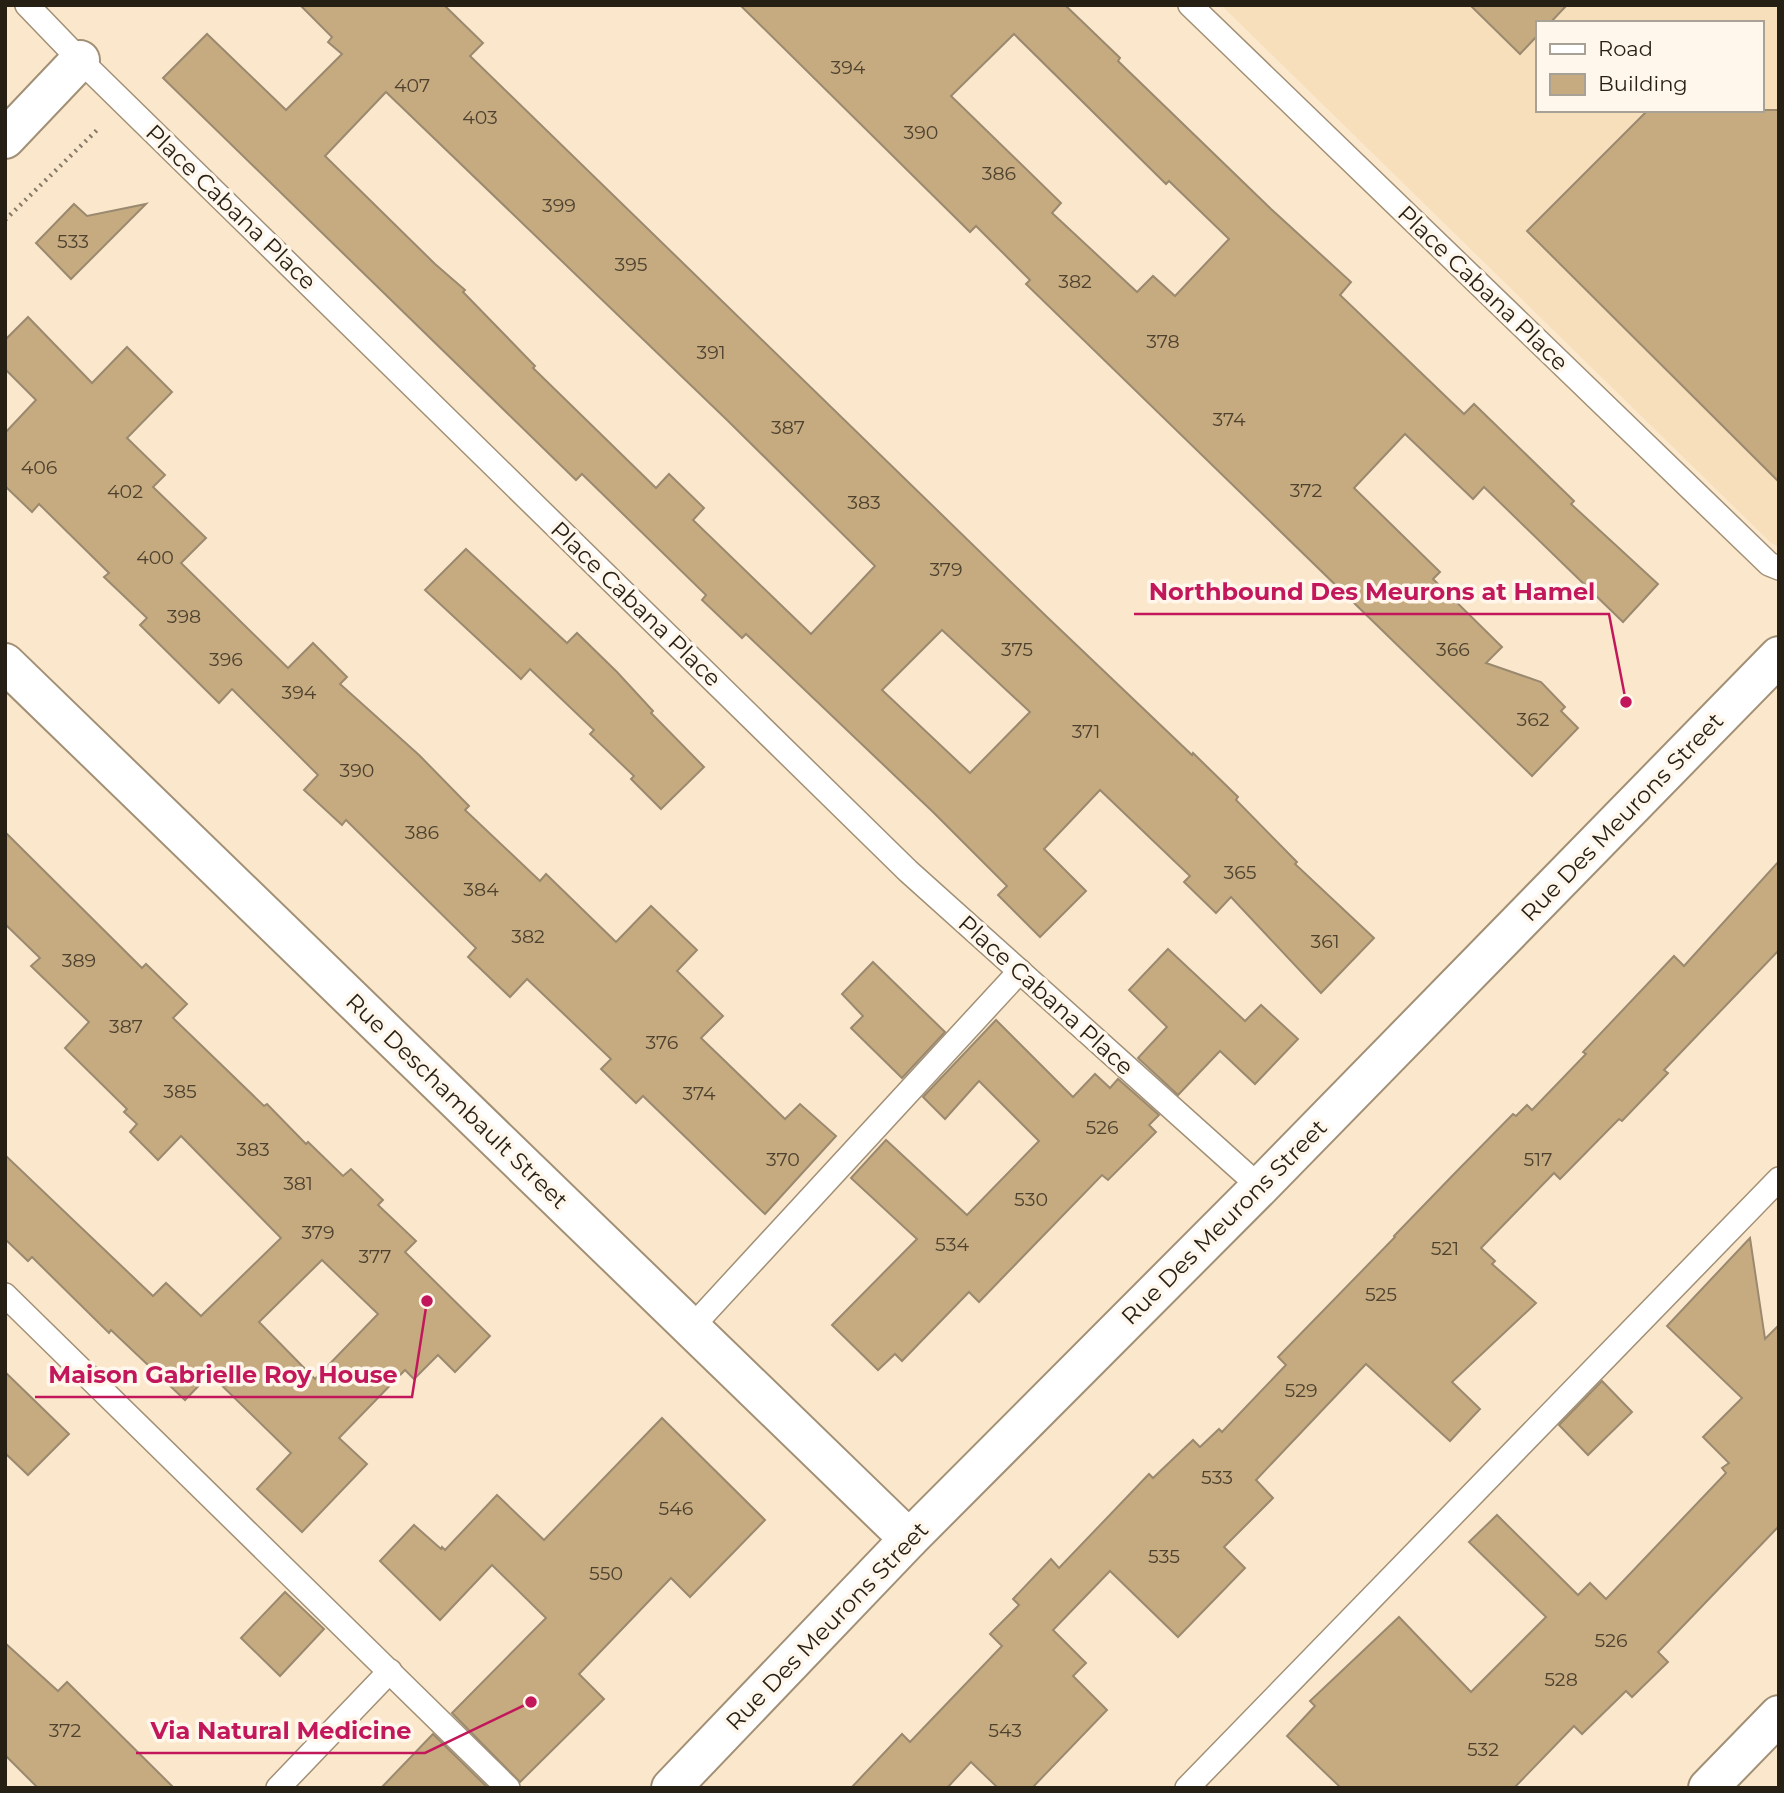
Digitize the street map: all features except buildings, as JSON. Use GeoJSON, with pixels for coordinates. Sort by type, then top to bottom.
{"type":"FeatureCollection","features":[{"type":"Feature","properties":{"kind":"street"},"geometry":{"type":"LineString","coordinates":[[5,139],[80,60]]}},
{"type":"Feature","properties":{"kind":"street","name":"Rue Des Meurons Street"},"geometry":{"type":"LineString","coordinates":[[671,1788],[909,1539],[1260,1187],[1779,656]]}},
{"type":"Feature","properties":{"kind":"street","name":"Rue Deschambault Street"},"geometry":{"type":"LineString","coordinates":[[5,663],[909,1539]]}},
{"type":"Feature","properties":{"kind":"street"},"geometry":{"type":"LineString","coordinates":[[1708,1788],[1779,1714]]}},
{"type":"Feature","properties":{"kind":"lane","name":"Place Cabana Place"},"geometry":{"type":"LineString","coordinates":[[27,5],[898,861],[1260,1187]]}},
{"type":"Feature","properties":{"kind":"lane","name":"Place Cabana Place"},"geometry":{"type":"LineString","coordinates":[[1190,5],[1769,564],[1779,568]]}},
{"type":"Feature","properties":{"kind":"lane"},"geometry":{"type":"LineString","coordinates":[[691,1328],[1020,971]]}},
{"type":"Feature","properties":{"kind":"lane"},"geometry":{"type":"LineString","coordinates":[[1186,1788],[1779,1179]]}},
{"type":"Feature","properties":{"kind":"lane"},"geometry":{"type":"LineString","coordinates":[[5,1295],[508,1788]]}},
{"type":"Feature","properties":{"kind":"lane"},"geometry":{"type":"LineString","coordinates":[[278,1788],[390,1671]]}},
{"type":"Feature","properties":{"kind":"path"},"geometry":{"type":"LineString","coordinates":[[5,220],[124,103]]}},
{"type":"Feature","properties":{"kind":"shaded area"},"geometry":{"type":"Polygon","coordinates":[[[1221,5],[1779,5],[1779,547],[1771,543],[1221,5]]]}},
{"type":"Feature","properties":{"kind":"place","name":"Northbound Des Meurons at Hamel"},"geometry":{"type":"Point","coordinates":[1626,702]}},
{"type":"Feature","properties":{"kind":"place","name":"Maison Gabrielle Roy House"},"geometry":{"type":"Point","coordinates":[427,1301]}},
{"type":"Feature","properties":{"kind":"place","name":"Via Natural Medicine"},"geometry":{"type":"Point","coordinates":[531,1702]}}]}
